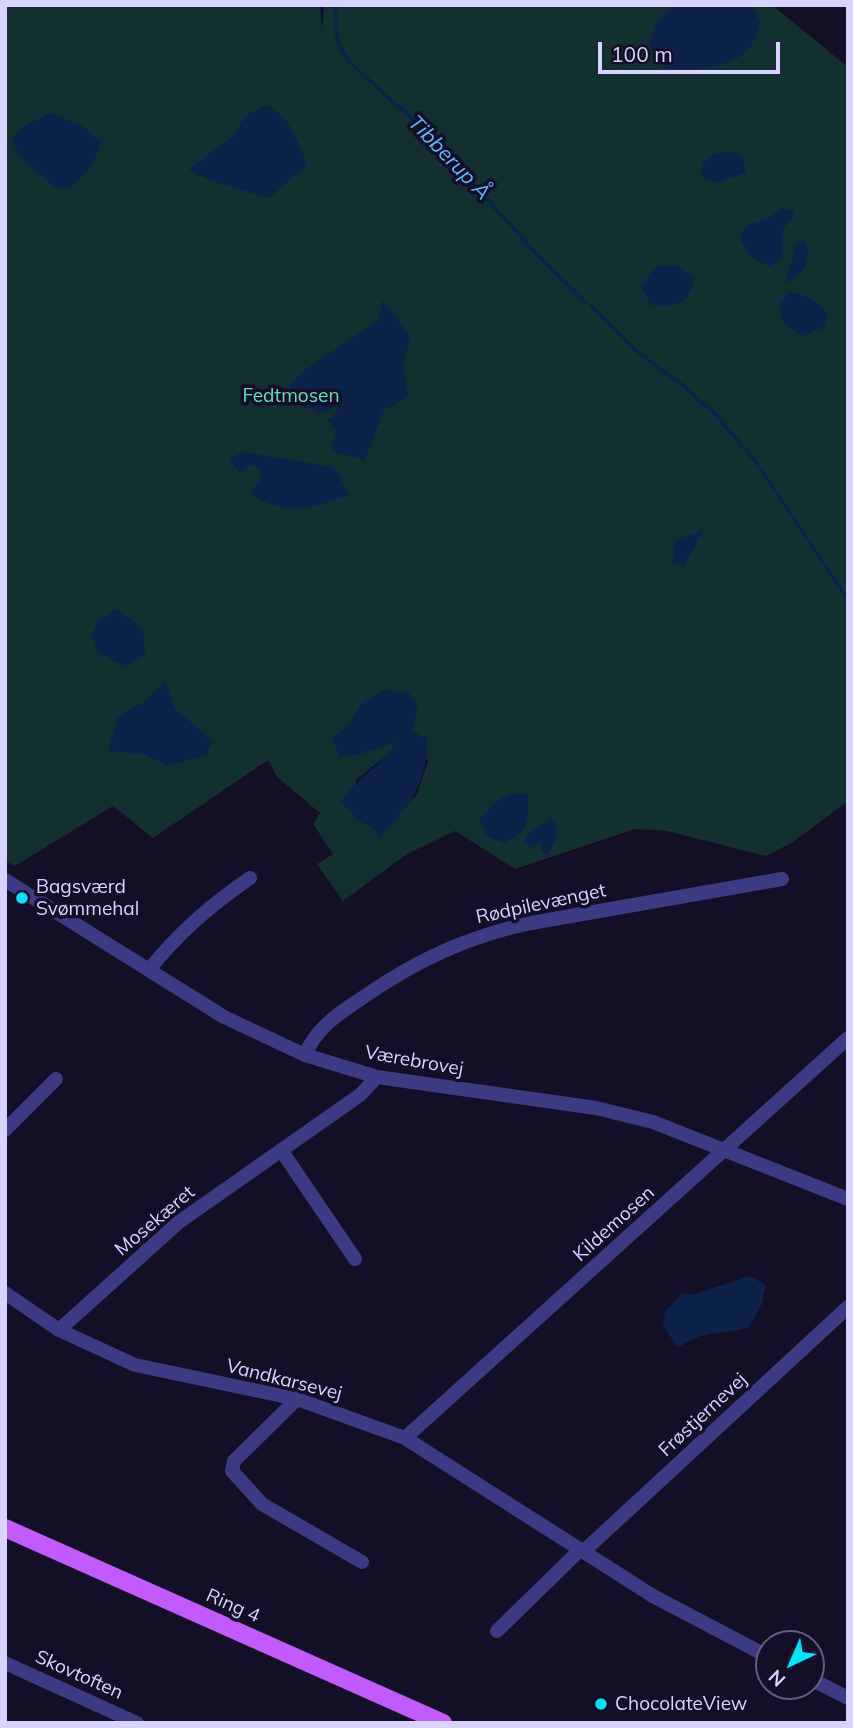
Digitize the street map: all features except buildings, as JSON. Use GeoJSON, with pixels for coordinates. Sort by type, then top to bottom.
{"type":"FeatureCollection","features":[{"type":"Feature","properties":{"kind":"main road","name":"Ring 4"},"geometry":{"type":"LineString","coordinates":[[5,1528],[443,1723]]}},
{"type":"Feature","properties":{"kind":"street"},"geometry":{"type":"LineString","coordinates":[[149,970],[176,937],[205,910],[250,878]]}},
{"type":"Feature","properties":{"kind":"street","name":"Rødpilevænget"},"geometry":{"type":"LineString","coordinates":[[305,1055],[313,1036],[331,1019],[399,973],[447,947],[492,931],[531,923],[782,879]]}},
{"type":"Feature","properties":{"kind":"street","name":"Værebrovej"},"geometry":{"type":"LineString","coordinates":[[5,880],[224,1017],[305,1055],[377,1077],[596,1108],[653,1122],[848,1199]]}},
{"type":"Feature","properties":{"kind":"street","name":"Kildemosen"},"geometry":{"type":"LineString","coordinates":[[405,1438],[848,1038]]}},
{"type":"Feature","properties":{"kind":"street","name":"Mosekæret"},"geometry":{"type":"LineString","coordinates":[[59,1331],[179,1222],[360,1095],[377,1077]]}},
{"type":"Feature","properties":{"kind":"street"},"geometry":{"type":"LineString","coordinates":[[5,1130],[56,1079]]}},
{"type":"Feature","properties":{"kind":"street"},"geometry":{"type":"LineString","coordinates":[[281,1150],[355,1259]]}},
{"type":"Feature","properties":{"kind":"street","name":"Vandkarsevej"},"geometry":{"type":"LineString","coordinates":[[5,1293],[59,1331],[135,1365],[297,1399],[405,1438],[653,1596],[755,1650]]}},
{"type":"Feature","properties":{"kind":"street","name":"Frøstjernevej"},"geometry":{"type":"LineString","coordinates":[[583,1550],[848,1307]]}},
{"type":"Feature","properties":{"kind":"street"},"geometry":{"type":"LineString","coordinates":[[297,1399],[234,1461],[232,1471],[262,1504],[362,1562]]}},
{"type":"Feature","properties":{"kind":"street"},"geometry":{"type":"LineString","coordinates":[[497,1631],[583,1550]]}},
{"type":"Feature","properties":{"kind":"street","name":"Skovtoften"},"geometry":{"type":"LineString","coordinates":[[5,1663],[137,1723]]}},
{"type":"Feature","properties":{"kind":"street"},"geometry":{"type":"LineString","coordinates":[[825,1686],[848,1698]]}},
{"type":"Feature","properties":{"kind":"street"},"geometry":{"type":"LineString","coordinates":[[101,1723],[113,1712]]}},
{"type":"Feature","properties":{"kind":"green space","name":"Fedtmosen"},"geometry":{"type":"Polygon","coordinates":[[[5,5],[320,5],[322,31],[324,5],[772,5],[848,67],[848,801],[793,842],[766,856],[667,831],[635,829],[515,869],[455,831],[407,854],[343,901],[317,864],[333,854],[313,824],[320,813],[277,777],[268,760],[153,838],[113,806],[15,866],[5,861],[5,5]],[[418,708],[349,726],[333,737],[355,755],[398,741],[387,755],[356,780],[355,818],[374,828],[379,836],[417,794],[428,761],[411,731],[418,708]]]}},
{"type":"Feature","properties":{"kind":"water"},"geometry":{"type":"Polygon","coordinates":[[[674,5],[751,5],[761,23],[752,44],[735,59],[699,69],[664,68],[649,46],[655,24],[674,5]]]}},
{"type":"Feature","properties":{"kind":"water"},"geometry":{"type":"Polygon","coordinates":[[[266,105],[287,122],[308,164],[269,198],[214,182],[189,169],[232,137],[246,115],[266,105]]]}},
{"type":"Feature","properties":{"kind":"water"},"geometry":{"type":"Polygon","coordinates":[[[49,113],[81,125],[101,141],[93,161],[70,189],[53,187],[24,160],[12,139],[23,127],[49,113]]]}},
{"type":"Feature","properties":{"kind":"water"},"geometry":{"type":"Polygon","coordinates":[[[730,152],[743,156],[746,172],[718,183],[701,177],[701,163],[713,154],[730,152]]]}},
{"type":"Feature","properties":{"kind":"water"},"geometry":{"type":"Polygon","coordinates":[[[780,208],[795,211],[783,230],[783,256],[771,267],[749,256],[740,238],[746,226],[772,216],[780,208]]]}},
{"type":"Feature","properties":{"kind":"water"},"geometry":{"type":"Polygon","coordinates":[[[805,241],[808,255],[805,267],[785,283],[797,242],[805,241]]]}},
{"type":"Feature","properties":{"kind":"water"},"geometry":{"type":"Polygon","coordinates":[[[676,265],[694,277],[693,286],[686,298],[675,305],[651,305],[641,287],[654,268],[676,265]]]}},
{"type":"Feature","properties":{"kind":"water"},"geometry":{"type":"Polygon","coordinates":[[[788,292],[810,298],[827,313],[826,326],[802,336],[782,321],[780,302],[788,292]]]}},
{"type":"Feature","properties":{"kind":"water"},"geometry":{"type":"Polygon","coordinates":[[[383,300],[411,337],[403,363],[408,396],[384,410],[365,460],[331,451],[336,431],[327,420],[336,415],[338,406],[320,413],[311,408],[306,409],[296,402],[289,385],[305,370],[378,321],[383,300]]]}},
{"type":"Feature","properties":{"kind":"water"},"geometry":{"type":"Polygon","coordinates":[[[243,452],[334,467],[349,495],[299,509],[264,501],[249,494],[260,480],[261,471],[253,465],[239,472],[228,458],[243,452]]]}},
{"type":"Feature","properties":{"kind":"water"},"geometry":{"type":"Polygon","coordinates":[[[704,530],[684,566],[672,564],[675,540],[704,530]]]}},
{"type":"Feature","properties":{"kind":"water"},"geometry":{"type":"Polygon","coordinates":[[[117,609],[143,629],[145,656],[125,666],[98,653],[91,636],[98,620],[117,609]]]}},
{"type":"Feature","properties":{"kind":"water"},"geometry":{"type":"Polygon","coordinates":[[[165,681],[175,709],[213,741],[207,754],[169,766],[143,754],[108,751],[118,717],[147,700],[165,681]]]}},
{"type":"Feature","properties":{"kind":"water"},"geometry":{"type":"Polygon","coordinates":[[[384,690],[409,693],[418,708],[411,731],[427,738],[427,753],[425,767],[415,793],[399,816],[379,837],[374,828],[355,818],[341,801],[397,742],[355,755],[339,756],[332,737],[349,726],[360,704],[384,690]]]}},
{"type":"Feature","properties":{"kind":"water"},"geometry":{"type":"Polygon","coordinates":[[[513,793],[527,794],[526,824],[517,836],[503,843],[487,836],[479,820],[497,800],[513,793]]]}},
{"type":"Feature","properties":{"kind":"water"},"geometry":{"type":"Polygon","coordinates":[[[552,819],[557,833],[547,855],[542,853],[540,841],[530,848],[524,841],[531,831],[552,819]]]}},
{"type":"Feature","properties":{"kind":"water"},"geometry":{"type":"Polygon","coordinates":[[[750,1276],[766,1285],[761,1306],[749,1327],[704,1335],[678,1348],[663,1326],[665,1312],[682,1293],[692,1295],[750,1276]]]}},
{"type":"Feature","properties":{"kind":"waterway","name":"Tibberup Å"},"geometry":{"type":"LineString","coordinates":[[335,5],[337,39],[347,60],[420,126],[535,252],[586,302]]}},
{"type":"Feature","properties":{"kind":"waterway","name":"Tibberup Å"},"geometry":{"type":"LineString","coordinates":[[591,306],[635,350],[685,387],[716,415],[755,461],[848,600]]}},
{"type":"Feature","properties":{"kind":"place","name":"Bagsværd Svømmehal"},"geometry":{"type":"Point","coordinates":[22,898]}},
{"type":"Feature","properties":{"kind":"place","name":"ChocolateView"},"geometry":{"type":"Point","coordinates":[601,1704]}}]}
